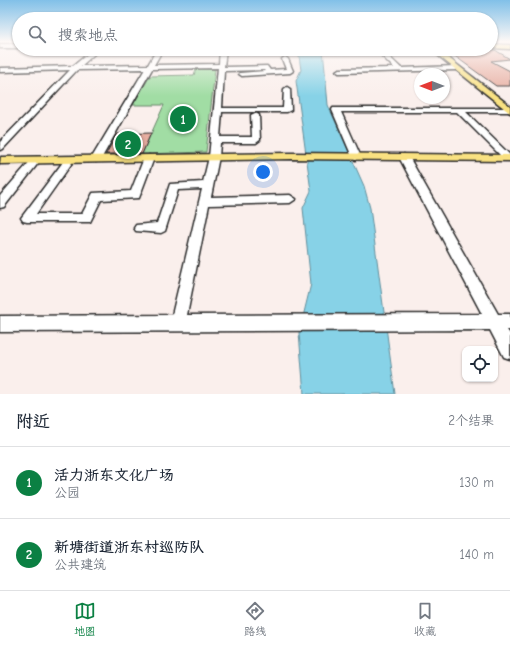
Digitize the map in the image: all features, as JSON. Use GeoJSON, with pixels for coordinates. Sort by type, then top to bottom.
{"type":"FeatureCollection","features":[{"type":"Feature","properties":{"kind":"main road"},"geometry":{"type":"LineString","coordinates":[[446,59],[510,108]]}},
{"type":"Feature","properties":{"kind":"main road"},"geometry":{"type":"LineString","coordinates":[[451,59],[510,108]]}},
{"type":"Feature","properties":{"kind":"main road"},"geometry":{"type":"LineString","coordinates":[[1,161],[214,157],[509,158]]}},
{"type":"Feature","properties":{"kind":"street"},"geometry":{"type":"LineString","coordinates":[[0,147],[85,59]]}},
{"type":"Feature","properties":{"kind":"street"},"geometry":{"type":"LineString","coordinates":[[96,159],[154,59]]}},
{"type":"Feature","properties":{"kind":"street"},"geometry":{"type":"LineString","coordinates":[[178,323],[214,157],[222,59]]}},
{"type":"Feature","properties":{"kind":"street"},"geometry":{"type":"LineString","coordinates":[[242,74],[290,71],[285,59]]}},
{"type":"Feature","properties":{"kind":"street"},"geometry":{"type":"LineString","coordinates":[[389,59],[399,69]]}},
{"type":"Feature","properties":{"kind":"street"},"geometry":{"type":"LineString","coordinates":[[0,70],[221,67],[267,68],[268,72]]}},
{"type":"Feature","properties":{"kind":"street"},"geometry":{"type":"LineString","coordinates":[[339,71],[456,68]]}},
{"type":"Feature","properties":{"kind":"street"},"geometry":{"type":"LineString","coordinates":[[218,110],[287,110],[287,89]]}},
{"type":"Feature","properties":{"kind":"street"},"geometry":{"type":"LineString","coordinates":[[356,157],[336,110],[458,110],[510,108]]}},
{"type":"Feature","properties":{"kind":"street"},"geometry":{"type":"LineString","coordinates":[[458,110],[509,158]]}},
{"type":"Feature","properties":{"kind":"street"},"geometry":{"type":"LineString","coordinates":[[216,140],[256,140],[255,115]]}},
{"type":"Feature","properties":{"kind":"street"},"geometry":{"type":"LineString","coordinates":[[404,157],[503,322],[510,351]]}},
{"type":"Feature","properties":{"kind":"street"},"geometry":{"type":"LineString","coordinates":[[68,160],[27,218],[86,219],[97,196],[135,195],[149,158]]}},
{"type":"Feature","properties":{"kind":"street"},"geometry":{"type":"LineString","coordinates":[[0,204],[36,160]]}},
{"type":"Feature","properties":{"kind":"street"},"geometry":{"type":"LineString","coordinates":[[140,228],[161,228],[174,187],[208,185]]}},
{"type":"Feature","properties":{"kind":"street"},"geometry":{"type":"LineString","coordinates":[[205,201],[290,199]]}},
{"type":"Feature","properties":{"kind":"street"},"geometry":{"type":"LineString","coordinates":[[0,324],[503,322]]}},
{"type":"Feature","properties":{"kind":"green space"},"geometry":{"type":"Polygon","coordinates":[[[196,69],[215,69],[206,152],[142,154],[164,105],[133,105],[150,76],[194,75],[196,69]]]}},
{"type":"Feature","properties":{"kind":"water"},"geometry":{"type":"Polygon","coordinates":[[[299,59],[324,59],[328,105],[364,186],[370,208],[395,394],[304,394],[299,333],[311,284],[303,208],[311,191],[296,81],[301,70],[299,59]]]}},
{"type":"Feature","properties":{"kind":"building"},"geometry":{"type":"Polygon","coordinates":[[[459,59],[506,59],[491,61],[510,71],[510,86],[496,86],[459,59]]]}},
{"type":"Feature","properties":{"kind":"building"},"geometry":{"type":"Polygon","coordinates":[[[151,133],[142,154],[106,154],[117,134],[151,133]]]}},
{"type":"Feature","properties":{"kind":"place","name":"活力浙东文化广场"},"geometry":{"type":"Point","coordinates":[183,119]}},
{"type":"Feature","properties":{"kind":"place","name":"新塘街道浙东村巡防队"},"geometry":{"type":"Point","coordinates":[128,144]}}]}
